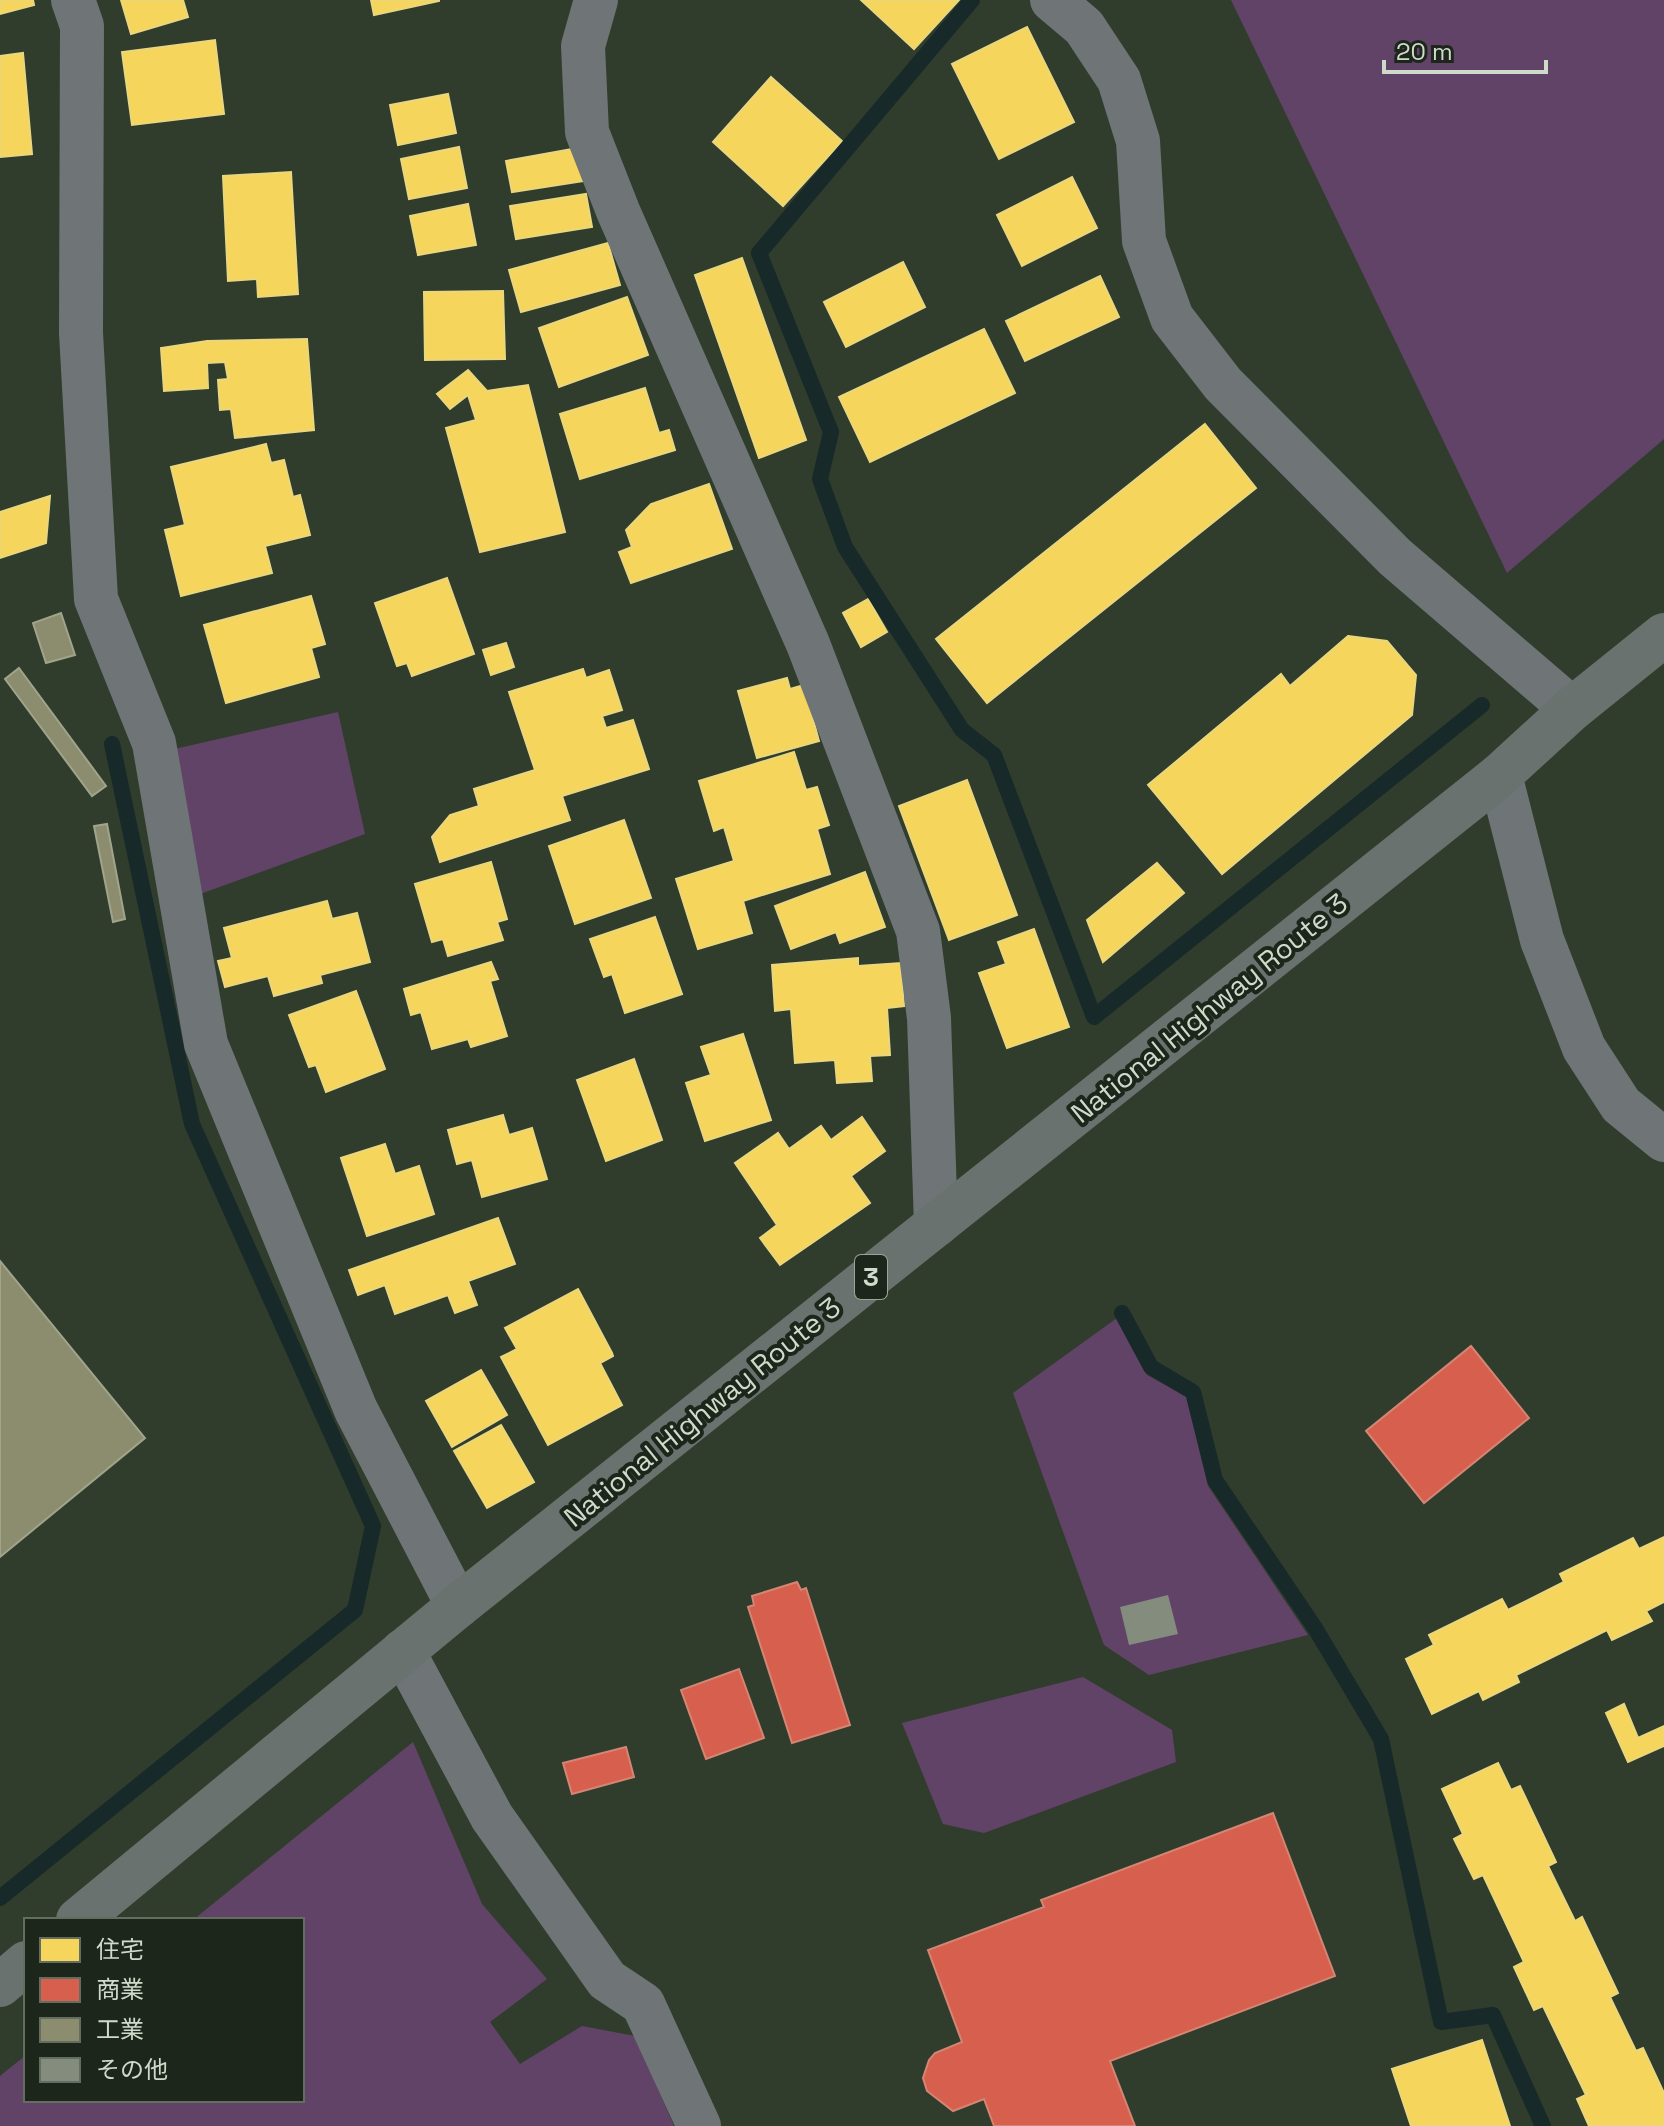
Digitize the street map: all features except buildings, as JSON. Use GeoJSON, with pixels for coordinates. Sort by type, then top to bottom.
{"type":"FeatureCollection","features":[{"type":"Feature","properties":{"kind":"highway","name":"National Highway Route 3"},"geometry":{"type":"LineString","coordinates":[[80,1918],[458,1606],[1500,775],[1572,709],[1664,635]]}},
{"type":"Feature","properties":{"kind":"highway"},"geometry":{"type":"LineString","coordinates":[[0,1985],[24,1965]]}},
{"type":"Feature","properties":{"kind":"street"},"geometry":{"type":"LineString","coordinates":[[73,0],[82,26],[81,333],[96,599],[154,743],[206,1044],[356,1410],[458,1606]]}},
{"type":"Feature","properties":{"kind":"street"},"geometry":{"type":"LineString","coordinates":[[596,0],[583,46],[587,132],[624,226],[808,644],[918,931],[929,1018],[936,1225]]}},
{"type":"Feature","properties":{"kind":"street"},"geometry":{"type":"LineString","coordinates":[[1052,0],[1084,27],[1119,80],[1138,141],[1144,241],[1172,318],[1223,384],[1395,557],[1572,709]]}},
{"type":"Feature","properties":{"kind":"street"},"geometry":{"type":"LineString","coordinates":[[1500,775],[1542,940],[1584,1048],[1621,1105],[1664,1140]]}},
{"type":"Feature","properties":{"kind":"street"},"geometry":{"type":"LineString","coordinates":[[403,1651],[492,1817],[607,1980],[643,2004],[699,2126]]}},
{"type":"Feature","properties":{"kind":"shaded area"},"geometry":{"type":"Polygon","coordinates":[[[1231,0],[1664,0],[1664,439],[1507,573],[1231,0]]]}},
{"type":"Feature","properties":{"kind":"shaded area"},"geometry":{"type":"Polygon","coordinates":[[[338,712],[365,834],[192,897],[170,750],[338,712]]]}},
{"type":"Feature","properties":{"kind":"shaded area"},"geometry":{"type":"Polygon","coordinates":[[[1117,1318],[1147,1375],[1187,1397],[1208,1486],[1308,1635],[1149,1675],[1104,1645],[1013,1393],[1117,1318]]]}},
{"type":"Feature","properties":{"kind":"shaded area"},"geometry":{"type":"Polygon","coordinates":[[[1083,1677],[1172,1730],[1176,1762],[984,1833],[943,1824],[902,1723],[1083,1677]]]}},
{"type":"Feature","properties":{"kind":"shaded area"},"geometry":{"type":"Polygon","coordinates":[[[413,1742],[482,1904],[547,1979],[490,2022],[520,2064],[582,2026],[635,2036],[674,2126],[0,2126],[0,2076],[24,2057],[24,2102],[304,2102],[304,1918],[195,1918],[413,1742]]]}},
{"type":"Feature","properties":{"kind":"waterway"},"geometry":{"type":"LineString","coordinates":[[972,0],[759,253],[831,432],[820,479],[845,547],[962,730],[994,755],[1094,1017],[1482,705]]}},
{"type":"Feature","properties":{"kind":"waterway"},"geometry":{"type":"LineString","coordinates":[[0,1898],[355,1610],[373,1526],[192,1124],[112,744]]}},
{"type":"Feature","properties":{"kind":"waterway"},"geometry":{"type":"LineString","coordinates":[[1122,1313],[1151,1367],[1193,1392],[1215,1480],[1315,1628],[1381,1739],[1441,2022],[1493,2015],[1543,2126]]}}]}
